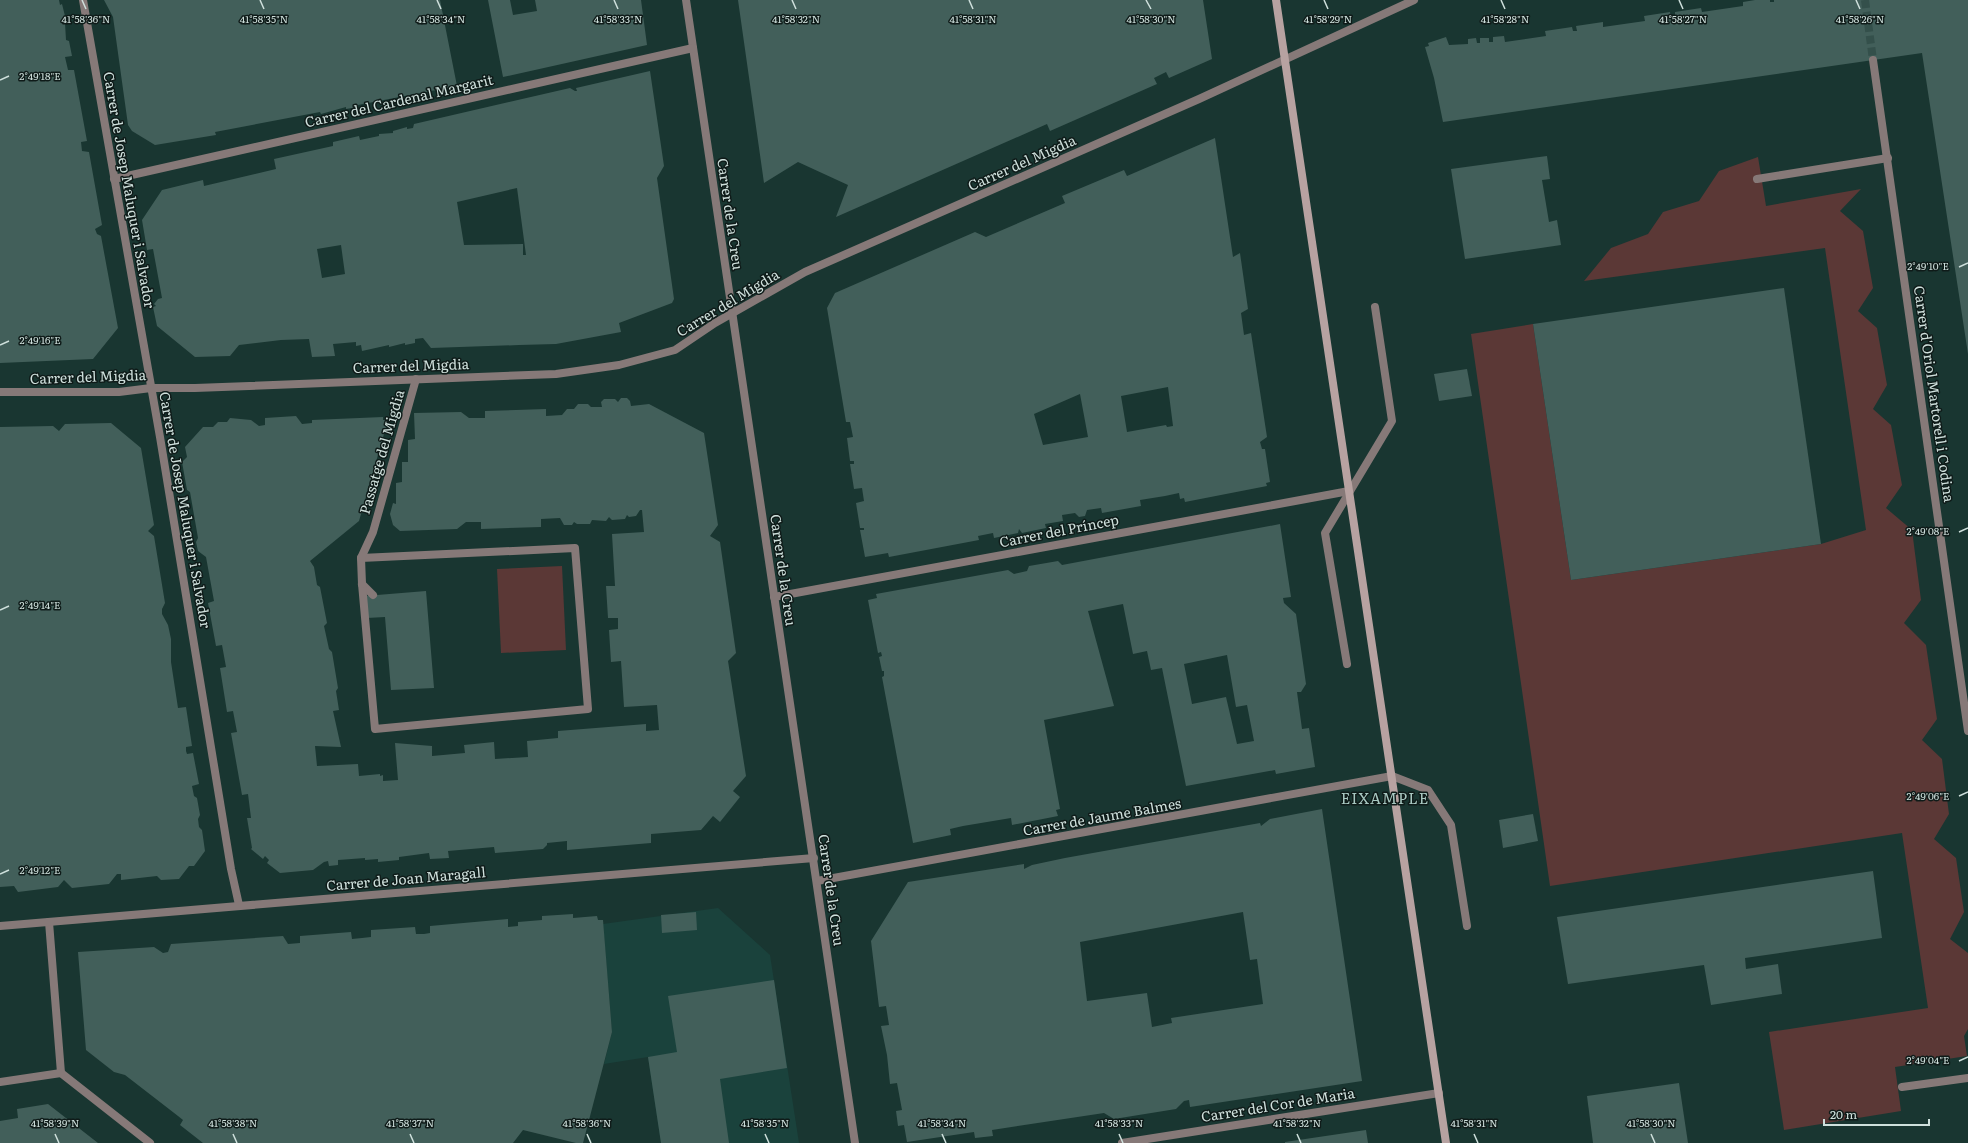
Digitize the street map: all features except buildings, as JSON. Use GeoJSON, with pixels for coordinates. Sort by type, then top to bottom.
{"type":"FeatureCollection","features":[{"type":"Feature","properties":{"kind":"main road"},"geometry":{"type":"LineString","coordinates":[[1276,0],[1446,1143]]}},
{"type":"Feature","properties":{"kind":"street","name":"Carrer de Josep Maluquer i Salvador"},"geometry":{"type":"LineString","coordinates":[[83,0],[151,388],[231,869],[240,905]]}},
{"type":"Feature","properties":{"kind":"street","name":"Carrer de la Creu"},"geometry":{"type":"LineString","coordinates":[[686,0],[855,1143]]}},
{"type":"Feature","properties":{"kind":"street","name":"Carrer del Migdia"},"geometry":{"type":"LineString","coordinates":[[0,392],[119,392],[151,388],[195,388],[556,374],[619,365],[675,350],[732,313],[809,271],[1285,60],[1414,0]]}},
{"type":"Feature","properties":{"kind":"street","name":"Carrer del Cardenal Margarit"},"geometry":{"type":"LineString","coordinates":[[114,179],[641,61],[693,48]]}},
{"type":"Feature","properties":{"kind":"street","name":"Carrer d'Oriol Martorell i Codina"},"geometry":{"type":"LineString","coordinates":[[1873,60],[1968,731]]}},
{"type":"Feature","properties":{"kind":"street"},"geometry":{"type":"LineString","coordinates":[[1757,179],[1888,158]]}},
{"type":"Feature","properties":{"kind":"street"},"geometry":{"type":"LineString","coordinates":[[1348,664],[1325,533],[1392,421],[1374,307]]}},
{"type":"Feature","properties":{"kind":"street","name":"Passatge del Migdia"},"geometry":{"type":"LineString","coordinates":[[361,558],[373,532],[416,379]]}},
{"type":"Feature","properties":{"kind":"street","name":"Carrer del Príncep"},"geometry":{"type":"LineString","coordinates":[[774,597],[1349,491]]}},
{"type":"Feature","properties":{"kind":"street"},"geometry":{"type":"LineString","coordinates":[[574,548],[588,709],[375,728],[361,558],[574,548]]}},
{"type":"Feature","properties":{"kind":"street"},"geometry":{"type":"LineString","coordinates":[[362,584],[373,595]]}},
{"type":"Feature","properties":{"kind":"street"},"geometry":{"type":"LineString","coordinates":[[1392,776],[1428,790],[1451,825],[1467,926]]}},
{"type":"Feature","properties":{"kind":"street","name":"Carrer de Jaume Balmes"},"geometry":{"type":"LineString","coordinates":[[817,881],[1392,776]]}},
{"type":"Feature","properties":{"kind":"street","name":"Carrer de Joan Maragall"},"geometry":{"type":"LineString","coordinates":[[0,926],[814,858]]}},
{"type":"Feature","properties":{"kind":"street"},"geometry":{"type":"LineString","coordinates":[[49,922],[61,1073]]}},
{"type":"Feature","properties":{"kind":"street"},"geometry":{"type":"LineString","coordinates":[[0,1082],[61,1073],[150,1143]]}},
{"type":"Feature","properties":{"kind":"street"},"geometry":{"type":"LineString","coordinates":[[1902,1087],[1968,1078]]}},
{"type":"Feature","properties":{"kind":"street","name":"Carrer del Cor de Maria"},"geometry":{"type":"LineString","coordinates":[[1122,1143],[1439,1093]]}},
{"type":"Feature","properties":{"kind":"shaded area"},"geometry":{"type":"Polygon","coordinates":[[[1758,157],[1766,206],[1861,189],[1840,211],[1863,231],[1873,288],[1858,311],[1877,328],[1887,385],[1873,409],[1891,425],[1902,485],[1886,508],[1912,530],[1921,600],[1904,623],[1926,645],[1937,719],[1922,740],[1942,759],[1949,814],[1934,839],[1956,858],[1964,912],[1950,939],[1968,953],[1968,1029],[1964,1036],[1967,1056],[1895,1067],[1901,1111],[1784,1130],[1769,1032],[1928,1008],[1902,833],[1550,886],[1471,334],[1533,324],[1571,580],[1821,544],[1866,530],[1825,248],[1584,281],[1611,248],[1648,234],[1663,212],[1699,201],[1719,171],[1758,157]]]}},
{"type":"Feature","properties":{"kind":"shaded area"},"geometry":{"type":"Polygon","coordinates":[[[562,566],[566,650],[501,653],[497,569],[562,566]]]}},
{"type":"Feature","properties":{"kind":"shaded area"},"geometry":{"type":"Polygon","coordinates":[[[718,908],[770,955],[799,1143],[661,1143],[648,1057],[604,1064],[612,1032],[603,924],[718,908]]]}},
{"type":"Feature","properties":{"kind":"tunnel"},"geometry":{"type":"LineString","coordinates":[[1865,0],[1873,60]]}},
{"type":"Feature","properties":{"kind":"district","name":"EIXAMPLE"},"geometry":{"type":"Point","coordinates":[1385,799]}}]}
